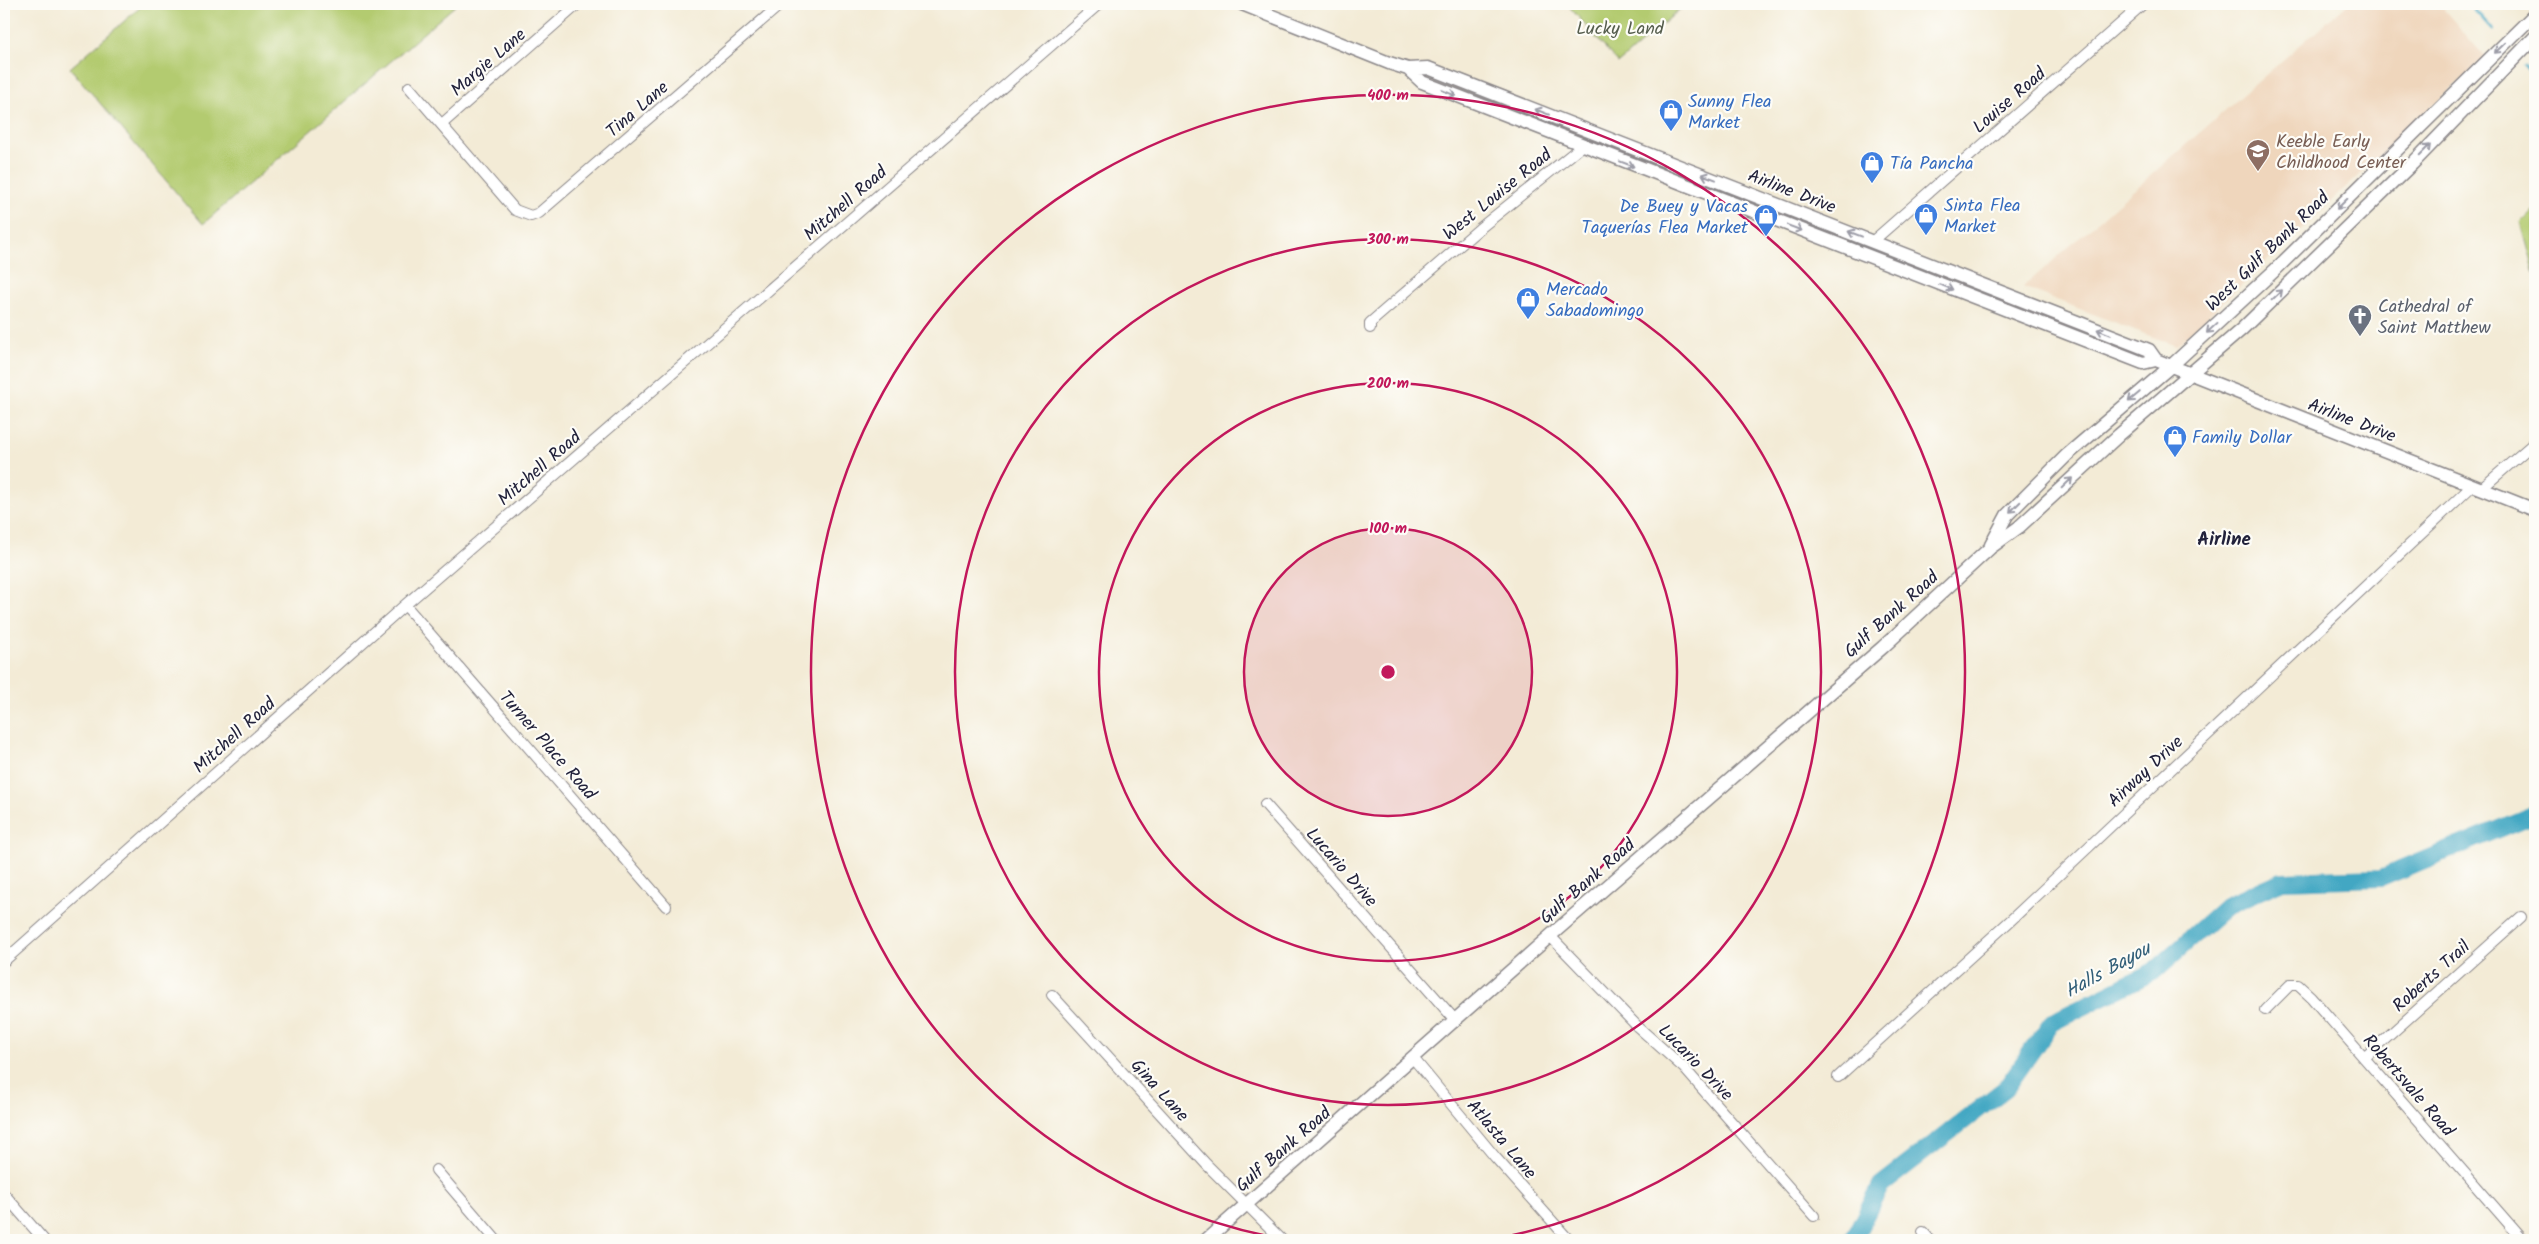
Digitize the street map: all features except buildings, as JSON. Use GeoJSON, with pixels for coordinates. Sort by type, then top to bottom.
{"type":"FeatureCollection","features":[{"type":"Feature","properties":{"kind":"main road","name":"Airline Drive"},"geometry":{"type":"LineString","coordinates":[[1242,4],[1408,69],[1422,82],[1582,146],[2143,363],[2156,360]]}},
{"type":"Feature","properties":{"kind":"main road","name":"West Gulf Bank Road"},"geometry":{"type":"LineString","coordinates":[[2171,366],[2274,271],[2535,14]]}},
{"type":"Feature","properties":{"kind":"main road"},"geometry":{"type":"LineString","coordinates":[[2190,374],[2248,323],[2391,184],[2535,37]]}},
{"type":"Feature","properties":{"kind":"main road","name":"Airline Drive"},"geometry":{"type":"LineString","coordinates":[[1408,69],[1428,68],[1574,124],[2149,350],[2156,360],[2535,510]]}},
{"type":"Feature","properties":{"kind":"main road"},"geometry":{"type":"LineString","coordinates":[[1574,124],[1582,146]]}},
{"type":"Feature","properties":{"kind":"main road","name":"Gulf Bank Road"},"geometry":{"type":"LineString","coordinates":[[1990,548],[2007,515],[2060,462],[2171,366]]}},
{"type":"Feature","properties":{"kind":"main road","name":"Gulf Bank Road"},"geometry":{"type":"LineString","coordinates":[[1206,1240],[1550,936],[1883,647],[1990,548],[2019,528],[2107,445],[2190,374]]}},
{"type":"Feature","properties":{"kind":"street","name":"Margie Lane"},"geometry":{"type":"LineString","coordinates":[[442,124],[578,4]]}},
{"type":"Feature","properties":{"kind":"street","name":"Tina Lane"},"geometry":{"type":"LineString","coordinates":[[442,124],[515,210],[531,216],[539,213],[781,4]]}},
{"type":"Feature","properties":{"kind":"street","name":"Mitchell Road"},"geometry":{"type":"LineString","coordinates":[[4,961],[405,605],[1099,4]]}},
{"type":"Feature","properties":{"kind":"street","name":"Louise Road"},"geometry":{"type":"LineString","coordinates":[[1873,241],[2143,4]]}},
{"type":"Feature","properties":{"kind":"street"},"geometry":{"type":"LineString","coordinates":[[409,87],[442,124]]}},
{"type":"Feature","properties":{"kind":"street","name":"West Louise Road"},"geometry":{"type":"LineString","coordinates":[[1370,328],[1370,324],[1385,310],[1582,146]]}},
{"type":"Feature","properties":{"kind":"street","name":"Airway Drive"},"geometry":{"type":"LineString","coordinates":[[1838,1077],[2011,920],[2477,488],[2535,442]]}},
{"type":"Feature","properties":{"kind":"street","name":"Turner Place Road"},"geometry":{"type":"LineString","coordinates":[[405,605],[666,906]]}},
{"type":"Feature","properties":{"kind":"street","name":"Lucario Drive"},"geometry":{"type":"LineString","coordinates":[[1265,804],[1455,1020]]}},
{"type":"Feature","properties":{"kind":"street","name":"Roberts Trail"},"geometry":{"type":"LineString","coordinates":[[2364,1058],[2521,918]]}},
{"type":"Feature","properties":{"kind":"street","name":"Lucario Drive"},"geometry":{"type":"LineString","coordinates":[[1550,936],[1638,1027],[1684,1068],[1814,1216]]}},
{"type":"Feature","properties":{"kind":"street","name":"Robertsvale Road"},"geometry":{"type":"LineString","coordinates":[[2266,1010],[2290,985],[2298,985],[2319,1005],[2523,1240]]}},
{"type":"Feature","properties":{"kind":"street","name":"Gina Lane"},"geometry":{"type":"LineString","coordinates":[[1052,995],[1206,1164],[1282,1240]]}},
{"type":"Feature","properties":{"kind":"street","name":"Atlasta Lane"},"geometry":{"type":"LineString","coordinates":[[1413,1058],[1569,1240]]}},
{"type":"Feature","properties":{"kind":"street"},"geometry":{"type":"LineString","coordinates":[[436,1170],[496,1240]]}},
{"type":"Feature","properties":{"kind":"street"},"geometry":{"type":"LineString","coordinates":[[4,1194],[8,1206],[44,1240]]}},
{"type":"Feature","properties":{"kind":"shaded area","name":"Keeble Early Childhood Center"},"geometry":{"type":"Polygon","coordinates":[[[2347,4],[2439,4],[2485,57],[2176,346],[2023,287],[2347,4]]]}},
{"type":"Feature","properties":{"kind":"green space"},"geometry":{"type":"Polygon","coordinates":[[[144,4],[457,4],[203,224],[70,68],[144,4]]]}},
{"type":"Feature","properties":{"kind":"green space","name":"Lucky Land"},"geometry":{"type":"Polygon","coordinates":[[[1567,4],[1686,4],[1618,63],[1567,4]]]}},
{"type":"Feature","properties":{"kind":"green space"},"geometry":{"type":"Polygon","coordinates":[[[2535,209],[2535,274],[2521,223],[2535,209]]]}},
{"type":"Feature","properties":{"kind":"waterway"},"geometry":{"type":"LineString","coordinates":[[2469,4],[2493,30]]}},
{"type":"Feature","properties":{"kind":"waterway"},"geometry":{"type":"LineString","coordinates":[[2524,65],[2535,77]]}},
{"type":"Feature","properties":{"kind":"waterway","name":"Halls Bayou"},"geometry":{"type":"LineString","coordinates":[[1853,1240],[1881,1185],[2006,1088],[2051,1023],[2154,971],[2228,905],[2282,881],[2381,878],[2535,814]]}},
{"type":"Feature","properties":{"kind":"place","name":"Sunny Flea Market"},"geometry":{"type":"Point","coordinates":[1671,132]}},
{"type":"Feature","properties":{"kind":"place","name":"Keeble Early Childhood Center"},"geometry":{"type":"Point","coordinates":[2258,172]}},
{"type":"Feature","properties":{"kind":"place","name":"Tía Pancha"},"geometry":{"type":"Point","coordinates":[1872,184]}},
{"type":"Feature","properties":{"kind":"place","name":"Sinta Flea Market"},"geometry":{"type":"Point","coordinates":[1926,236]}},
{"type":"Feature","properties":{"kind":"place","name":"De Buey y Vacas Taquerías Flea Market"},"geometry":{"type":"Point","coordinates":[1766,237]}},
{"type":"Feature","properties":{"kind":"place","name":"Mercado Sabadomingo"},"geometry":{"type":"Point","coordinates":[1528,320]}},
{"type":"Feature","properties":{"kind":"place","name":"Cathedral of Saint Matthew"},"geometry":{"type":"Point","coordinates":[2360,337]}},
{"type":"Feature","properties":{"kind":"place","name":"Family Dollar"},"geometry":{"type":"Point","coordinates":[2175,458]}},
{"type":"Feature","properties":{"kind":"district","name":"Airline"},"geometry":{"type":"Point","coordinates":[2224,538]}}]}
